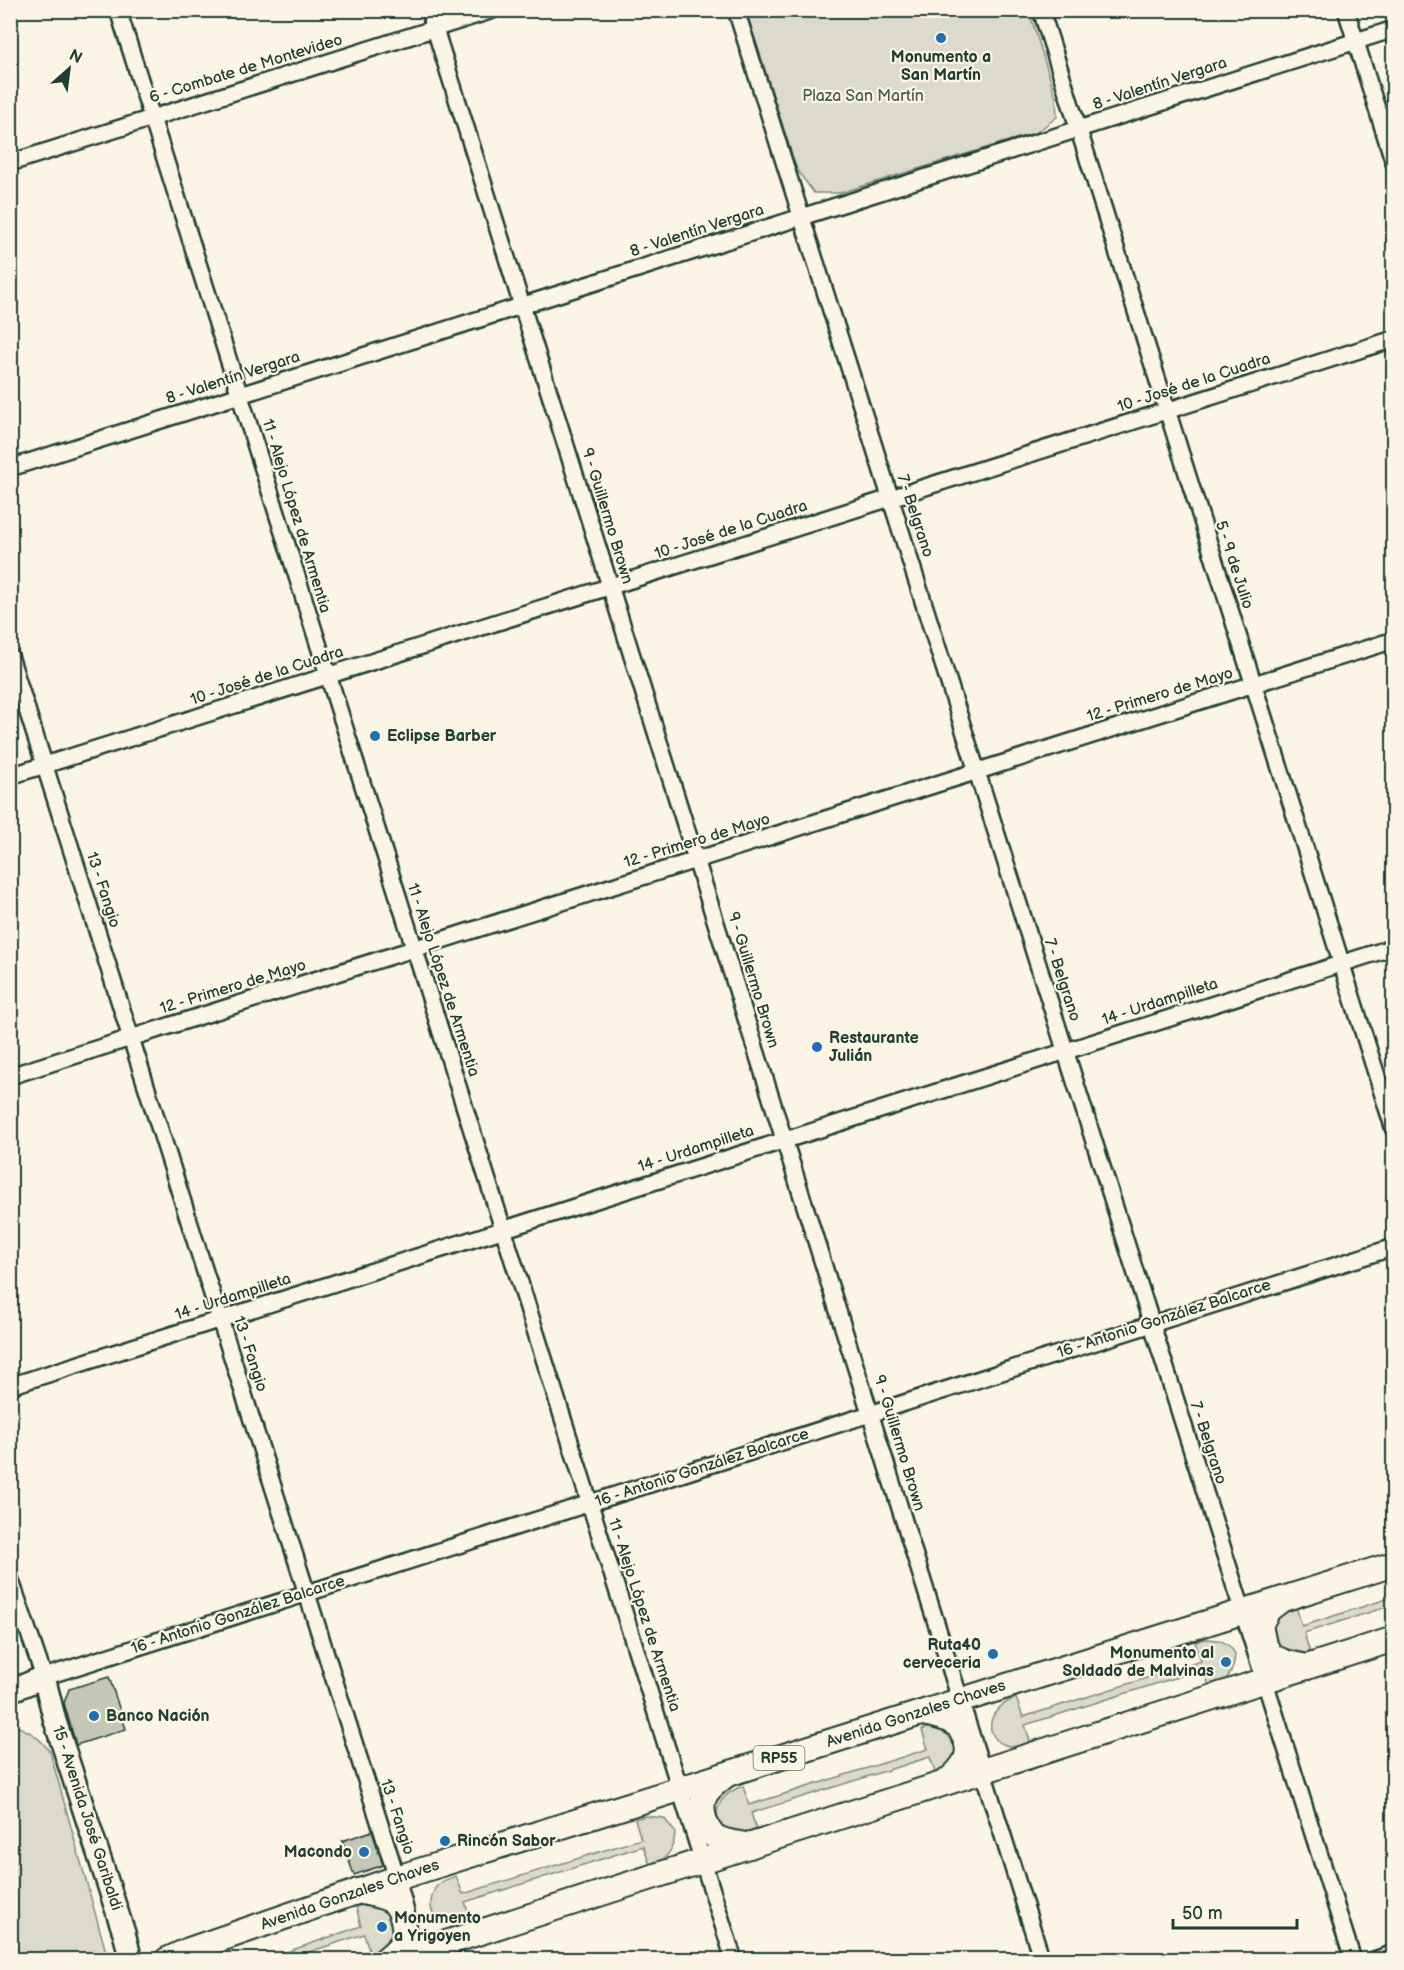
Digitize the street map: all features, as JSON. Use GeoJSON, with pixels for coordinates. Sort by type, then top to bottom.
{"type":"FeatureCollection","features":[{"type":"Feature","properties":{"kind":"main road","name":"Avenida Gonzales Chaves"},"geometry":{"type":"LineString","coordinates":[[179,1956],[397,1878],[1394,1564]]}},
{"type":"Feature","properties":{"kind":"main road"},"geometry":{"type":"LineString","coordinates":[[1283,1599],[1268,1610],[1260,1625],[1264,1644],[1272,1657],[1307,1667]]}},
{"type":"Feature","properties":{"kind":"main road"},"geometry":{"type":"LineString","coordinates":[[393,1959],[420,1955],[702,1860],[1394,1639]]}},
{"type":"Feature","properties":{"kind":"main road"},"geometry":{"type":"LineString","coordinates":[[922,1713],[957,1724],[965,1738],[969,1756],[960,1771],[944,1783]]}},
{"type":"Feature","properties":{"kind":"main road"},"geometry":{"type":"LineString","coordinates":[[728,1774],[709,1788],[701,1803],[704,1821],[713,1835],[750,1846]]}},
{"type":"Feature","properties":{"kind":"main road"},"geometry":{"type":"LineString","coordinates":[[358,1891],[379,1896],[394,1903],[403,1917],[406,1934],[398,1949],[385,1959]]}},
{"type":"Feature","properties":{"kind":"street","name":"11 - Alejo López de Armentia"},"geometry":{"type":"LineString","coordinates":[[118,10],[734,1959]]}},
{"type":"Feature","properties":{"kind":"street","name":"9 - Guillermo Brown"},"geometry":{"type":"LineString","coordinates":[[429,10],[1042,1959]]}},
{"type":"Feature","properties":{"kind":"street","name":"6 - Combate de Montevideo"},"geometry":{"type":"LineString","coordinates":[[10,162],[493,10]]}},
{"type":"Feature","properties":{"kind":"street","name":"7 - Belgrano"},"geometry":{"type":"LineString","coordinates":[[736,10],[1353,1959]]}},
{"type":"Feature","properties":{"kind":"street","name":"5 - 9 de Julio"},"geometry":{"type":"LineString","coordinates":[[1041,10],[1394,1130]]}},
{"type":"Feature","properties":{"kind":"street"},"geometry":{"type":"LineString","coordinates":[[1346,10],[1394,163]]}},
{"type":"Feature","properties":{"kind":"street","name":"8 - Valentín Vergara"},"geometry":{"type":"LineString","coordinates":[[10,468],[1394,29]]}},
{"type":"Feature","properties":{"kind":"street","name":"10 - José de la Cuadra"},"geometry":{"type":"LineString","coordinates":[[10,777],[1394,339]]}},
{"type":"Feature","properties":{"kind":"street","name":"12 - Primero de Mayo"},"geometry":{"type":"LineString","coordinates":[[10,1076],[1394,640]]}},
{"type":"Feature","properties":{"kind":"street","name":"13 - Fangio"},"geometry":{"type":"LineString","coordinates":[[10,656],[420,1955]]}},
{"type":"Feature","properties":{"kind":"street","name":"14 - Urdampilleta"},"geometry":{"type":"LineString","coordinates":[[10,1386],[1394,947]]}},
{"type":"Feature","properties":{"kind":"street","name":"16 - Antonio González Balcarce"},"geometry":{"type":"LineString","coordinates":[[10,1691],[44,1677],[1394,1247]]}},
{"type":"Feature","properties":{"kind":"street"},"geometry":{"type":"LineString","coordinates":[[10,1578],[44,1677]]}},
{"type":"Feature","properties":{"kind":"street","name":"15 - Avenida José Garibaldi"},"geometry":{"type":"LineString","coordinates":[[44,1677],[55,1721],[131,1959]]}},
{"type":"Feature","properties":{"kind":"street"},"geometry":{"type":"LineString","coordinates":[[1374,1959],[1394,1953]]}},
{"type":"Feature","properties":{"kind":"green space","name":"Plaza San Martín"},"geometry":{"type":"Polygon","coordinates":[[[746,11],[1029,11],[1056,98],[1057,117],[1037,132],[840,193],[814,193],[797,170],[746,11]]]}},
{"type":"Feature","properties":{"kind":"green space"},"geometry":{"type":"Polygon","coordinates":[[[1393,1597],[1393,1605],[1304,1633],[1310,1653],[1300,1656],[1282,1653],[1270,1631],[1280,1616],[1296,1607],[1302,1626],[1393,1597]]]}},
{"type":"Feature","properties":{"kind":"green space"},"geometry":{"type":"Polygon","coordinates":[[[1205,1639],[1223,1642],[1235,1654],[1229,1676],[1216,1686],[1210,1688],[1203,1669],[1025,1725],[1031,1744],[1016,1747],[1005,1745],[996,1740],[992,1732],[991,1723],[995,1713],[1003,1705],[1016,1698],[1023,1717],[1201,1661],[1195,1642],[1205,1639]]]}},
{"type":"Feature","properties":{"kind":"green space"},"geometry":{"type":"Polygon","coordinates":[[[11,1725],[33,1734],[50,1752],[108,1959],[11,1959],[11,1725]]]}},
{"type":"Feature","properties":{"kind":"green space"},"geometry":{"type":"Polygon","coordinates":[[[932,1726],[958,1735],[958,1761],[936,1776],[930,1757],[751,1813],[757,1832],[742,1834],[731,1832],[718,1819],[721,1801],[730,1792],[743,1786],[749,1805],[928,1749],[922,1730],[932,1726]]]}},
{"type":"Feature","properties":{"kind":"green space"},"geometry":{"type":"Polygon","coordinates":[[[645,1816],[664,1818],[675,1832],[671,1849],[656,1863],[650,1865],[643,1846],[465,1902],[471,1921],[449,1922],[437,1917],[433,1912],[431,1905],[434,1891],[445,1880],[456,1876],[463,1894],[641,1839],[635,1819],[645,1816]]]}},
{"type":"Feature","properties":{"kind":"green space"},"geometry":{"type":"Polygon","coordinates":[[[365,1904],[385,1906],[396,1920],[391,1937],[382,1948],[370,1953],[364,1934],[288,1959],[264,1960],[361,1926],[356,1907],[365,1904]]]}},
{"type":"Feature","properties":{"kind":"building","name":"Banco Nación"},"geometry":{"type":"Polygon","coordinates":[[[109,1677],[126,1729],[76,1745],[64,1703],[69,1689],[109,1677]]]}},
{"type":"Feature","properties":{"kind":"building","name":"Macondo"},"geometry":{"type":"Polygon","coordinates":[[[372,1831],[383,1865],[354,1875],[342,1841],[372,1831]]]}},
{"type":"Feature","properties":{"kind":"place","name":"Monumento a San Martín"},"geometry":{"type":"Point","coordinates":[941,38]}},
{"type":"Feature","properties":{"kind":"place","name":"Eclipse Barber"},"geometry":{"type":"Point","coordinates":[375,736]}},
{"type":"Feature","properties":{"kind":"place","name":"Restaurante Julián"},"geometry":{"type":"Point","coordinates":[817,1047]}},
{"type":"Feature","properties":{"kind":"place","name":"Ruta40 cerveceria"},"geometry":{"type":"Point","coordinates":[993,1654]}},
{"type":"Feature","properties":{"kind":"place","name":"Monumento al Soldado de Malvinas"},"geometry":{"type":"Point","coordinates":[1226,1662]}},
{"type":"Feature","properties":{"kind":"place","name":"Banco Nación"},"geometry":{"type":"Point","coordinates":[94,1716]}},
{"type":"Feature","properties":{"kind":"place","name":"Rincón Sabor"},"geometry":{"type":"Point","coordinates":[445,1841]}},
{"type":"Feature","properties":{"kind":"place","name":"Macondo"},"geometry":{"type":"Point","coordinates":[364,1852]}},
{"type":"Feature","properties":{"kind":"place","name":"Monumento a Yrigoyen"},"geometry":{"type":"Point","coordinates":[382,1927]}}]}
